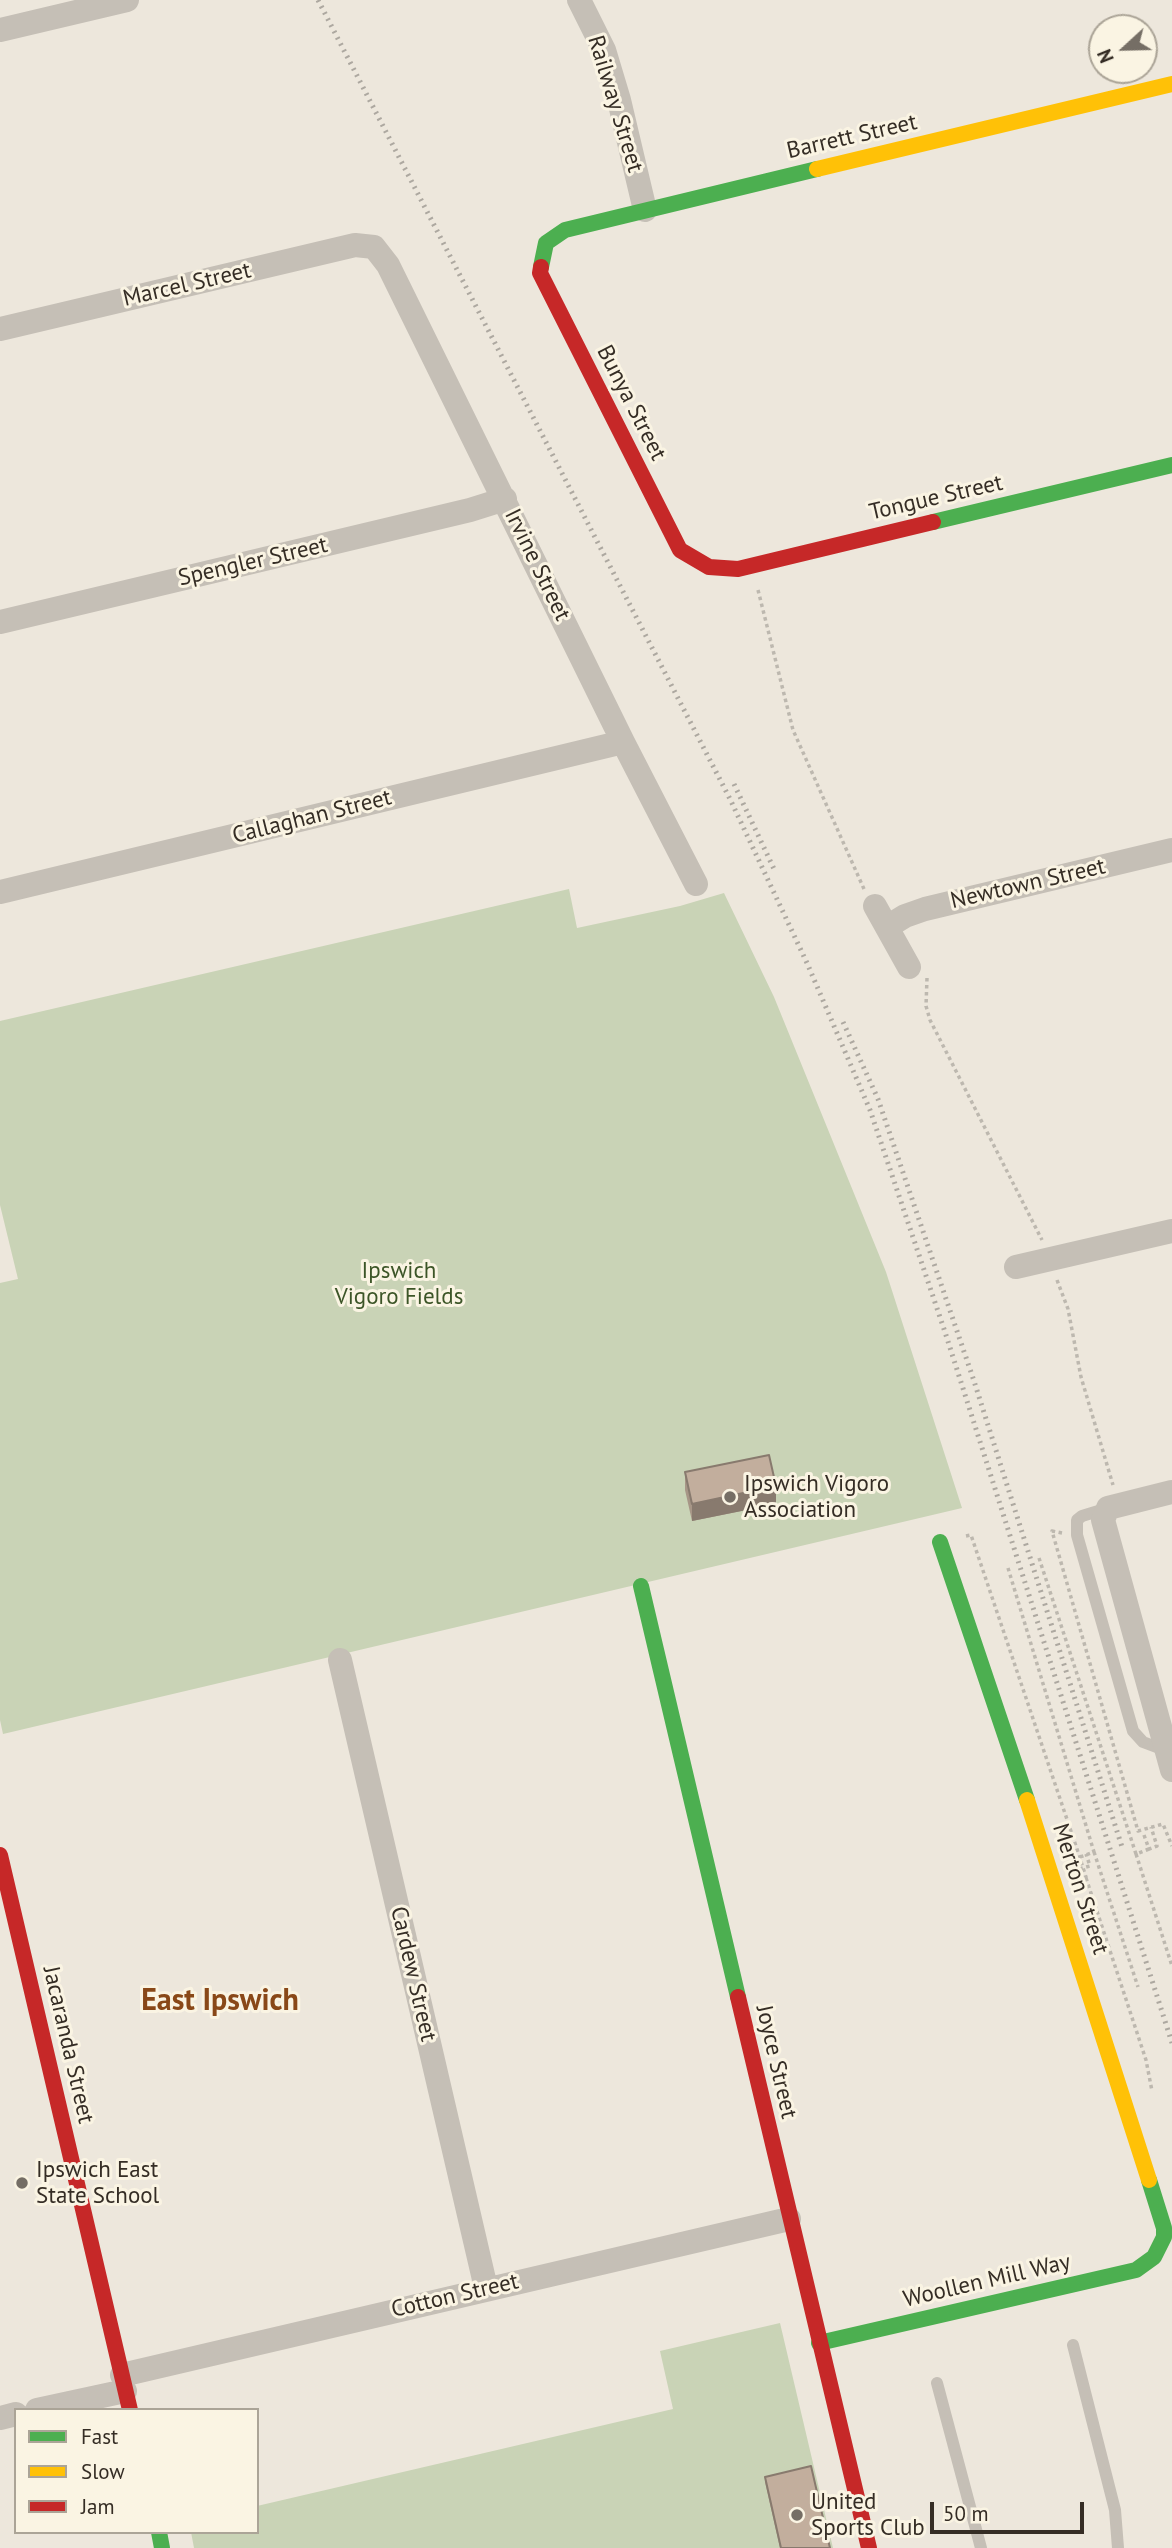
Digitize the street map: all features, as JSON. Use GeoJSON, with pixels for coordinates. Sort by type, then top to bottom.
{"type":"FeatureCollection","features":[{"type":"Feature","properties":{"kind":"street"},"geometry":{"type":"LineString","coordinates":[[0,30],[127,0]]}},
{"type":"Feature","properties":{"kind":"street","name":"Railway Street"},"geometry":{"type":"LineString","coordinates":[[579,0],[604,50],[619,100],[645,210]]}},
{"type":"Feature","properties":{"kind":"street","name":"Barrett Street"},"geometry":{"type":"LineString","coordinates":[[546,243],[565,230],[1172,84]]}},
{"type":"Feature","properties":{"kind":"street","name":"Bunya Street"},"geometry":{"type":"LineString","coordinates":[[546,243],[540,273],[680,550],[709,567]]}},
{"type":"Feature","properties":{"kind":"street","name":"Marcel Street"},"geometry":{"type":"LineString","coordinates":[[0,329],[355,245],[374,247]]}},
{"type":"Feature","properties":{"kind":"street","name":"Irvine Street"},"geometry":{"type":"LineString","coordinates":[[374,247],[388,265],[696,884]]}},
{"type":"Feature","properties":{"kind":"street","name":"Tongue Street"},"geometry":{"type":"LineString","coordinates":[[709,567],[738,569],[752,566],[1172,465]]}},
{"type":"Feature","properties":{"kind":"street","name":"Spengler Street"},"geometry":{"type":"LineString","coordinates":[[0,622],[470,510],[505,499]]}},
{"type":"Feature","properties":{"kind":"street","name":"Callaghan Street"},"geometry":{"type":"LineString","coordinates":[[0,892],[623,741]]}},
{"type":"Feature","properties":{"kind":"street","name":"Newtown Street"},"geometry":{"type":"LineString","coordinates":[[876,909],[905,916],[1172,850]]}},
{"type":"Feature","properties":{"kind":"street"},"geometry":{"type":"LineString","coordinates":[[876,909],[917,971]]}},
{"type":"Feature","properties":{"kind":"street"},"geometry":{"type":"LineString","coordinates":[[1016,1267],[1172,1231]]}},
{"type":"Feature","properties":{"kind":"street"},"geometry":{"type":"LineString","coordinates":[[1169,1761],[1103,1520],[1111,1498],[1172,1492]]}},
{"type":"Feature","properties":{"kind":"street","name":"Merton Street"},"geometry":{"type":"LineString","coordinates":[[940,1542],[1044,1848],[1160,2217],[1164,2237],[1158,2251]]}},
{"type":"Feature","properties":{"kind":"street","name":"Joyce Street"},"geometry":{"type":"LineString","coordinates":[[641,1586],[869,2548]]}},
{"type":"Feature","properties":{"kind":"street","name":"Cardew Street"},"geometry":{"type":"LineString","coordinates":[[340,1660],[486,2288]]}},
{"type":"Feature","properties":{"kind":"street","name":"Jacaranda Street"},"geometry":{"type":"LineString","coordinates":[[0,1855],[125,2392]]}},
{"type":"Feature","properties":{"kind":"street","name":"Cotton Street"},"geometry":{"type":"LineString","coordinates":[[47,2408],[125,2392],[486,2288],[789,2218]]}},
{"type":"Feature","properties":{"kind":"street","name":"Woollen Mill Way"},"geometry":{"type":"LineString","coordinates":[[819,2343],[1136,2270],[1150,2262],[1158,2251]]}},
{"type":"Feature","properties":{"kind":"lane"},"geometry":{"type":"LineString","coordinates":[[1111,1498],[1077,1520],[1077,1535],[1133,1731],[1169,1761]]}},
{"type":"Feature","properties":{"kind":"lane"},"geometry":{"type":"LineString","coordinates":[[1073,2345],[1115,2510],[1118,2548]]}},
{"type":"Feature","properties":{"kind":"lane"},"geometry":{"type":"LineString","coordinates":[[937,2383],[981,2548]]}},
{"type":"Feature","properties":{"kind":"path"},"geometry":{"type":"LineString","coordinates":[[752,566],[793,730],[876,909]]}},
{"type":"Feature","properties":{"kind":"path"},"geometry":{"type":"LineString","coordinates":[[917,971],[930,1020],[1044,1245]]}},
{"type":"Feature","properties":{"kind":"path"},"geometry":{"type":"LineString","coordinates":[[1056,1278],[1068,1309],[1081,1377],[1111,1498]]}},
{"type":"Feature","properties":{"kind":"path"},"geometry":{"type":"LineString","coordinates":[[1077,1535],[1052,1531],[1138,1831],[1163,1824],[1172,1846]]}},
{"type":"Feature","properties":{"kind":"path"},"geometry":{"type":"LineString","coordinates":[[940,1542],[971,1535],[1082,1864]]}},
{"type":"Feature","properties":{"kind":"path"},"geometry":{"type":"LineString","coordinates":[[1040,1558],[1172,1966]]}},
{"type":"Feature","properties":{"kind":"path"},"geometry":{"type":"LineString","coordinates":[[1008,1568],[1138,1987]]}},
{"type":"Feature","properties":{"kind":"path"},"geometry":{"type":"LineString","coordinates":[[1136,1854],[1157,1846],[1151,1827]]}},
{"type":"Feature","properties":{"kind":"path"},"geometry":{"type":"LineString","coordinates":[[1144,1835],[1149,1849]]}},
{"type":"Feature","properties":{"kind":"path"},"geometry":{"type":"LineString","coordinates":[[1078,1856],[1094,1852]]}},
{"type":"Feature","properties":{"kind":"path"},"geometry":{"type":"LineString","coordinates":[[1078,1856],[1079,1869],[1090,1866],[1086,1854]]}},
{"type":"Feature","properties":{"kind":"green space","name":"Ipswich Vigoro Fields"},"geometry":{"type":"Polygon","coordinates":[[[569,889],[577,928],[680,906],[724,893],[774,997],[886,1272],[962,1508],[3,1734],[0,1720],[0,1283],[18,1279],[0,1205],[0,1021],[569,889]]]}},
{"type":"Feature","properties":{"kind":"green space"},"geometry":{"type":"Polygon","coordinates":[[[780,2323],[833,2548],[194,2548],[191,2534],[259,2534],[259,2506],[673,2409],[660,2351],[780,2323]]]}},
{"type":"Feature","properties":{"kind":"building"},"geometry":{"type":"Polygon","coordinates":[[[769,1455],[776,1486],[692,1504],[685,1472],[769,1455]]]}},
{"type":"Feature","properties":{"kind":"building","name":"United Sports Club"},"geometry":{"type":"Polygon","coordinates":[[[811,2466],[830,2548],[781,2548],[765,2477],[811,2466]]]}},
{"type":"Feature","properties":{"kind":"railway"},"geometry":{"type":"LineString","coordinates":[[318,0],[730,799],[807,963],[870,1110],[945,1332],[1172,2043]]}},
{"type":"Feature","properties":{"kind":"railway"},"geometry":{"type":"LineString","coordinates":[[734,784],[774,869]]}},
{"type":"Feature","properties":{"kind":"railway"},"geometry":{"type":"LineString","coordinates":[[843,1022],[878,1099],[974,1381],[1122,1847]]}},
{"type":"Feature","properties":{"kind":"traffic: fast"},"geometry":{"type":"LineString","coordinates":[[541,267],[546,243],[565,230],[817,169]]}},
{"type":"Feature","properties":{"kind":"traffic: fast"},"geometry":{"type":"LineString","coordinates":[[933,522],[1172,465]]}},
{"type":"Feature","properties":{"kind":"traffic: fast"},"geometry":{"type":"LineString","coordinates":[[940,1542],[1027,1800]]}},
{"type":"Feature","properties":{"kind":"traffic: fast"},"geometry":{"type":"LineString","coordinates":[[641,1586],[738,1997]]}},
{"type":"Feature","properties":{"kind":"traffic: fast"},"geometry":{"type":"LineString","coordinates":[[819,2343],[1136,2270],[1154,2257],[1164,2237],[1164,2228],[1149,2180]]}},
{"type":"Feature","properties":{"kind":"traffic: fast"},"geometry":{"type":"LineString","coordinates":[[159,2534],[162,2548]]}},
{"type":"Feature","properties":{"kind":"traffic: slow"},"geometry":{"type":"LineString","coordinates":[[817,169],[1172,84]]}},
{"type":"Feature","properties":{"kind":"traffic: slow"},"geometry":{"type":"LineString","coordinates":[[1027,1800],[1149,2180]]}},
{"type":"Feature","properties":{"kind":"traffic: jam"},"geometry":{"type":"LineString","coordinates":[[541,267],[540,273],[680,550],[709,567],[738,569],[933,522]]}},
{"type":"Feature","properties":{"kind":"traffic: jam"},"geometry":{"type":"LineString","coordinates":[[0,1855],[130,2408]]}},
{"type":"Feature","properties":{"kind":"traffic: jam"},"geometry":{"type":"LineString","coordinates":[[738,1997],[869,2548]]}},
{"type":"Feature","properties":{"kind":"place","name":"Ipswich Vigoro Association"},"geometry":{"type":"Point","coordinates":[730,1497]}},
{"type":"Feature","properties":{"kind":"place","name":"Ipswich East State School"},"geometry":{"type":"Point","coordinates":[22,2183]}},
{"type":"Feature","properties":{"kind":"place","name":"United Sports Club"},"geometry":{"type":"Point","coordinates":[797,2515]}},
{"type":"Feature","properties":{"kind":"district","name":"East Ipswich"},"geometry":{"type":"Point","coordinates":[220,2001]}}]}
